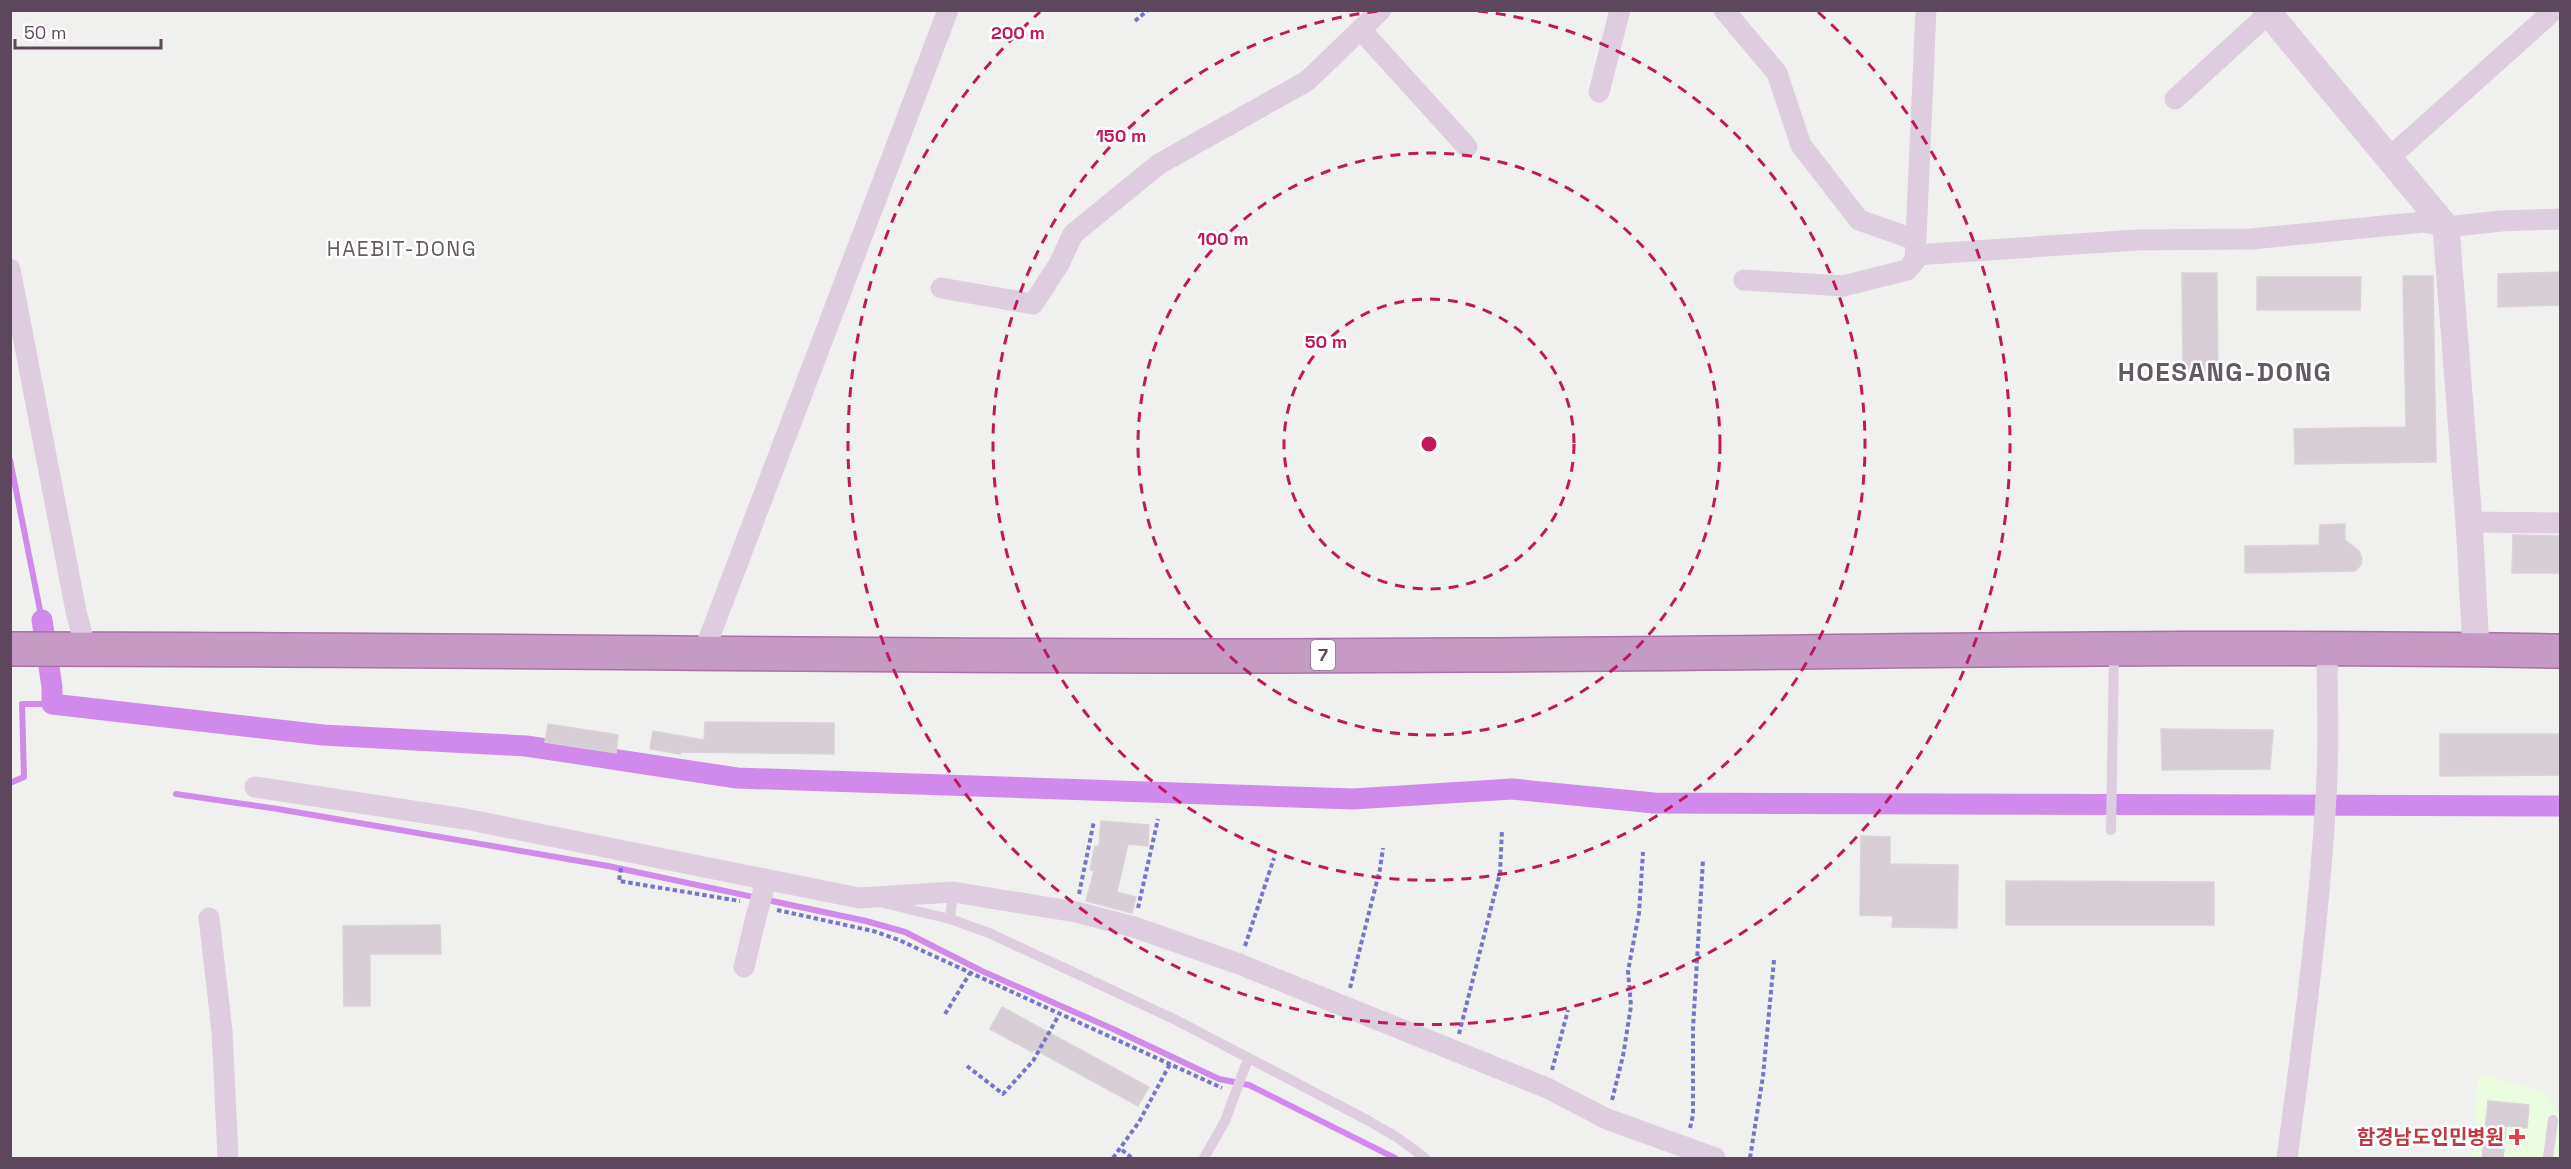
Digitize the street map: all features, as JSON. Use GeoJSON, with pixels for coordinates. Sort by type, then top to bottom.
{"type":"FeatureCollection","features":[{"type":"Feature","properties":{"kind":"highway","name":"7"},"geometry":{"type":"LineString","coordinates":[[16,650],[1468,655],[2114,647],[2560,651]]}},
{"type":"Feature","properties":{"kind":"street"},"geometry":{"type":"LineString","coordinates":[[704,654],[948,10]]}},
{"type":"Feature","properties":{"kind":"street"},"geometry":{"type":"LineString","coordinates":[[941,288],[1033,304],[1059,264],[1073,234],[1159,164],[1306,81],[1380,10]]}},
{"type":"Feature","properties":{"kind":"street"},"geometry":{"type":"LineString","coordinates":[[1599,92],[1620,10]]}},
{"type":"Feature","properties":{"kind":"street"},"geometry":{"type":"LineString","coordinates":[[1724,10],[1777,73],[1801,145],[1859,220],[1916,247],[2251,239],[2424,222],[2446,227],[2501,221],[2560,219]]}},
{"type":"Feature","properties":{"kind":"street"},"geometry":{"type":"LineString","coordinates":[[1744,280],[1843,286],[1907,270],[1915,261],[1926,10]]}},
{"type":"Feature","properties":{"kind":"street"},"geometry":{"type":"LineString","coordinates":[[2388,159],[2554,10]]}},
{"type":"Feature","properties":{"kind":"street"},"geometry":{"type":"LineString","coordinates":[[2175,99],[2269,12],[2446,227],[2469,522],[2476,650]]}},
{"type":"Feature","properties":{"kind":"street"},"geometry":{"type":"LineString","coordinates":[[1361,30],[1467,147]]}},
{"type":"Feature","properties":{"kind":"street"},"geometry":{"type":"LineString","coordinates":[[10,269],[76,612],[86,650]]}},
{"type":"Feature","properties":{"kind":"street"},"geometry":{"type":"LineString","coordinates":[[2469,522],[2560,523]]}},
{"type":"Feature","properties":{"kind":"street"},"geometry":{"type":"LineString","coordinates":[[2287,1158],[2306,1013],[2327,776],[2327,649]]}},
{"type":"Feature","properties":{"kind":"street"},"geometry":{"type":"LineString","coordinates":[[255,787],[465,819],[859,898],[953,892],[1076,912],[1134,927],[1239,964],[1547,1088],[1607,1119],[1715,1158]]}},
{"type":"Feature","properties":{"kind":"street"},"geometry":{"type":"LineString","coordinates":[[744,967],[766,881]]}},
{"type":"Feature","properties":{"kind":"street"},"geometry":{"type":"LineString","coordinates":[[209,918],[222,1031],[228,1158]]}},
{"type":"Feature","properties":{"kind":"lane"},"geometry":{"type":"LineString","coordinates":[[2111,830],[2114,647]]}},
{"type":"Feature","properties":{"kind":"lane"},"geometry":{"type":"LineString","coordinates":[[950,919],[953,892]]}},
{"type":"Feature","properties":{"kind":"lane"},"geometry":{"type":"LineString","coordinates":[[859,898],[950,919],[989,933],[1116,991],[1369,1121],[1398,1138],[1425,1158]]}},
{"type":"Feature","properties":{"kind":"lane"},"geometry":{"type":"LineString","coordinates":[[1204,1158],[1225,1121],[1248,1059]]}},
{"type":"Feature","properties":{"kind":"lane"},"geometry":{"type":"LineString","coordinates":[[2548,1158],[2553,1120]]}},
{"type":"Feature","properties":{"kind":"path"},"geometry":{"type":"LineString","coordinates":[[1135,21],[1148,10]]}},
{"type":"Feature","properties":{"kind":"path"},"geometry":{"type":"LineString","coordinates":[[1134,927],[1158,819]]}},
{"type":"Feature","properties":{"kind":"path"},"geometry":{"type":"LineString","coordinates":[[1076,912],[1094,821]]}},
{"type":"Feature","properties":{"kind":"path"},"geometry":{"type":"LineString","coordinates":[[1454,1052],[1500,873],[1502,830]]}},
{"type":"Feature","properties":{"kind":"path"},"geometry":{"type":"LineString","coordinates":[[1345,1006],[1380,869],[1383,848]]}},
{"type":"Feature","properties":{"kind":"path"},"geometry":{"type":"LineString","coordinates":[[1607,1119],[1623,1056],[1631,1006],[1628,971],[1639,913],[1643,852]]}},
{"type":"Feature","properties":{"kind":"path"},"geometry":{"type":"LineString","coordinates":[[1239,964],[1274,858]]}},
{"type":"Feature","properties":{"kind":"path"},"geometry":{"type":"LineString","coordinates":[[1686,1149],[1693,1115],[1693,1028],[1703,860]]}},
{"type":"Feature","properties":{"kind":"path"},"geometry":{"type":"LineString","coordinates":[[619,881],[873,931],[899,940],[1060,1012],[1235,1095]]}},
{"type":"Feature","properties":{"kind":"path"},"geometry":{"type":"LineString","coordinates":[[1750,1158],[1763,1076],[1774,960]]}},
{"type":"Feature","properties":{"kind":"path"},"geometry":{"type":"LineString","coordinates":[[945,1014],[970,973]]}},
{"type":"Feature","properties":{"kind":"path"},"geometry":{"type":"LineString","coordinates":[[1547,1088],[1568,1010]]}},
{"type":"Feature","properties":{"kind":"path"},"geometry":{"type":"LineString","coordinates":[[968,1066],[1003,1094],[1033,1060],[1060,1012]]}},
{"type":"Feature","properties":{"kind":"path"},"geometry":{"type":"LineString","coordinates":[[1113,1158],[1122,1150],[1170,1064]]}},
{"type":"Feature","properties":{"kind":"path"},"geometry":{"type":"LineString","coordinates":[[1122,1150],[1132,1158]]}},
{"type":"Feature","properties":{"kind":"shaded area","name":"함경남도인민병원"},"geometry":{"type":"Polygon","coordinates":[[[2479,1073],[2546,1093],[2560,1115],[2560,1158],[2471,1158],[2479,1073]]]}},
{"type":"Feature","properties":{"kind":"building"},"geometry":{"type":"Polygon","coordinates":[[[2560,272],[2560,305],[2498,307],[2498,274],[2560,272]]]}},
{"type":"Feature","properties":{"kind":"building"},"geometry":{"type":"Polygon","coordinates":[[[2182,273],[2217,273],[2218,378],[2183,379],[2182,273]]]}},
{"type":"Feature","properties":{"kind":"building"},"geometry":{"type":"Polygon","coordinates":[[[2403,276],[2433,276],[2436,462],[2295,464],[2294,429],[2406,427],[2403,276]]]}},
{"type":"Feature","properties":{"kind":"building"},"geometry":{"type":"Polygon","coordinates":[[[2257,277],[2361,277],[2360,310],[2257,310],[2257,277]]]}},
{"type":"Feature","properties":{"kind":"building"},"geometry":{"type":"Polygon","coordinates":[[[2345,524],[2345,540],[2359,551],[2362,558],[2361,565],[2355,571],[2245,573],[2245,546],[2319,545],[2320,525],[2345,524]]]}},
{"type":"Feature","properties":{"kind":"building"},"geometry":{"type":"Polygon","coordinates":[[[2513,535],[2560,536],[2560,573],[2512,573],[2513,535]]]}},
{"type":"Feature","properties":{"kind":"building"},"geometry":{"type":"Polygon","coordinates":[[[705,722],[834,723],[834,754],[680,752],[680,754],[650,749],[653,731],[704,740],[705,722]]]}},
{"type":"Feature","properties":{"kind":"building"},"geometry":{"type":"Polygon","coordinates":[[[548,724],[618,735],[616,753],[545,742],[548,724]]]}},
{"type":"Feature","properties":{"kind":"building"},"geometry":{"type":"Polygon","coordinates":[[[2161,729],[2273,730],[2270,769],[2162,770],[2161,729]]]}},
{"type":"Feature","properties":{"kind":"building"},"geometry":{"type":"Polygon","coordinates":[[[2440,734],[2560,734],[2560,775],[2440,776],[2440,734]]]}},
{"type":"Feature","properties":{"kind":"building"},"geometry":{"type":"Polygon","coordinates":[[[1101,821],[1149,825],[1148,846],[1128,844],[1117,892],[1136,897],[1132,913],[1086,901],[1094,871],[1090,870],[1095,846],[1099,846],[1101,821]]]}},
{"type":"Feature","properties":{"kind":"building"},"geometry":{"type":"Polygon","coordinates":[[[1861,836],[1890,837],[1890,864],[1958,865],[1957,928],[1892,927],[1893,916],[1860,915],[1861,836]]]}},
{"type":"Feature","properties":{"kind":"building"},"geometry":{"type":"Polygon","coordinates":[[[2006,881],[2214,882],[2214,925],[2006,925],[2006,881]]]}},
{"type":"Feature","properties":{"kind":"building"},"geometry":{"type":"Polygon","coordinates":[[[440,925],[441,954],[370,954],[370,1006],[344,1006],[343,926],[440,925]]]}},
{"type":"Feature","properties":{"kind":"building"},"geometry":{"type":"Polygon","coordinates":[[[1002,1007],[1149,1087],[1138,1106],[1034,1049],[1032,1052],[990,1029],[1002,1007]]]}},
{"type":"Feature","properties":{"kind":"building"},"geometry":{"type":"Polygon","coordinates":[[[2488,1101],[2529,1105],[2527,1128],[2506,1126],[2503,1158],[2482,1158],[2488,1101]]]}},
{"type":"Feature","properties":{"kind":"waterway"},"geometry":{"type":"LineString","coordinates":[[10,460],[42,620]]}},
{"type":"Feature","properties":{"kind":"waterway"},"geometry":{"type":"LineString","coordinates":[[42,620],[52,687],[52,704],[323,735],[526,746],[737,778],[1353,799],[1512,789],[1654,803],[2560,806]]}},
{"type":"Feature","properties":{"kind":"waterway"},"geometry":{"type":"LineString","coordinates":[[10,783],[24,777],[22,704],[52,704]]}},
{"type":"Feature","properties":{"kind":"waterway"},"geometry":{"type":"LineString","coordinates":[[176,794],[278,809],[608,866],[866,921],[905,932],[982,971],[1219,1079],[1249,1085],[1395,1158]]}},
{"type":"Feature","properties":{"kind":"place","name":"함경남도인민병원"},"geometry":{"type":"Point","coordinates":[2517,1137]}},
{"type":"Feature","properties":{"kind":"district","name":"HAEBIT-DONG"},"geometry":{"type":"Point","coordinates":[402,249]}},
{"type":"Feature","properties":{"kind":"district","name":"HOESANG-DONG"},"geometry":{"type":"Point","coordinates":[2225,372]}}]}
